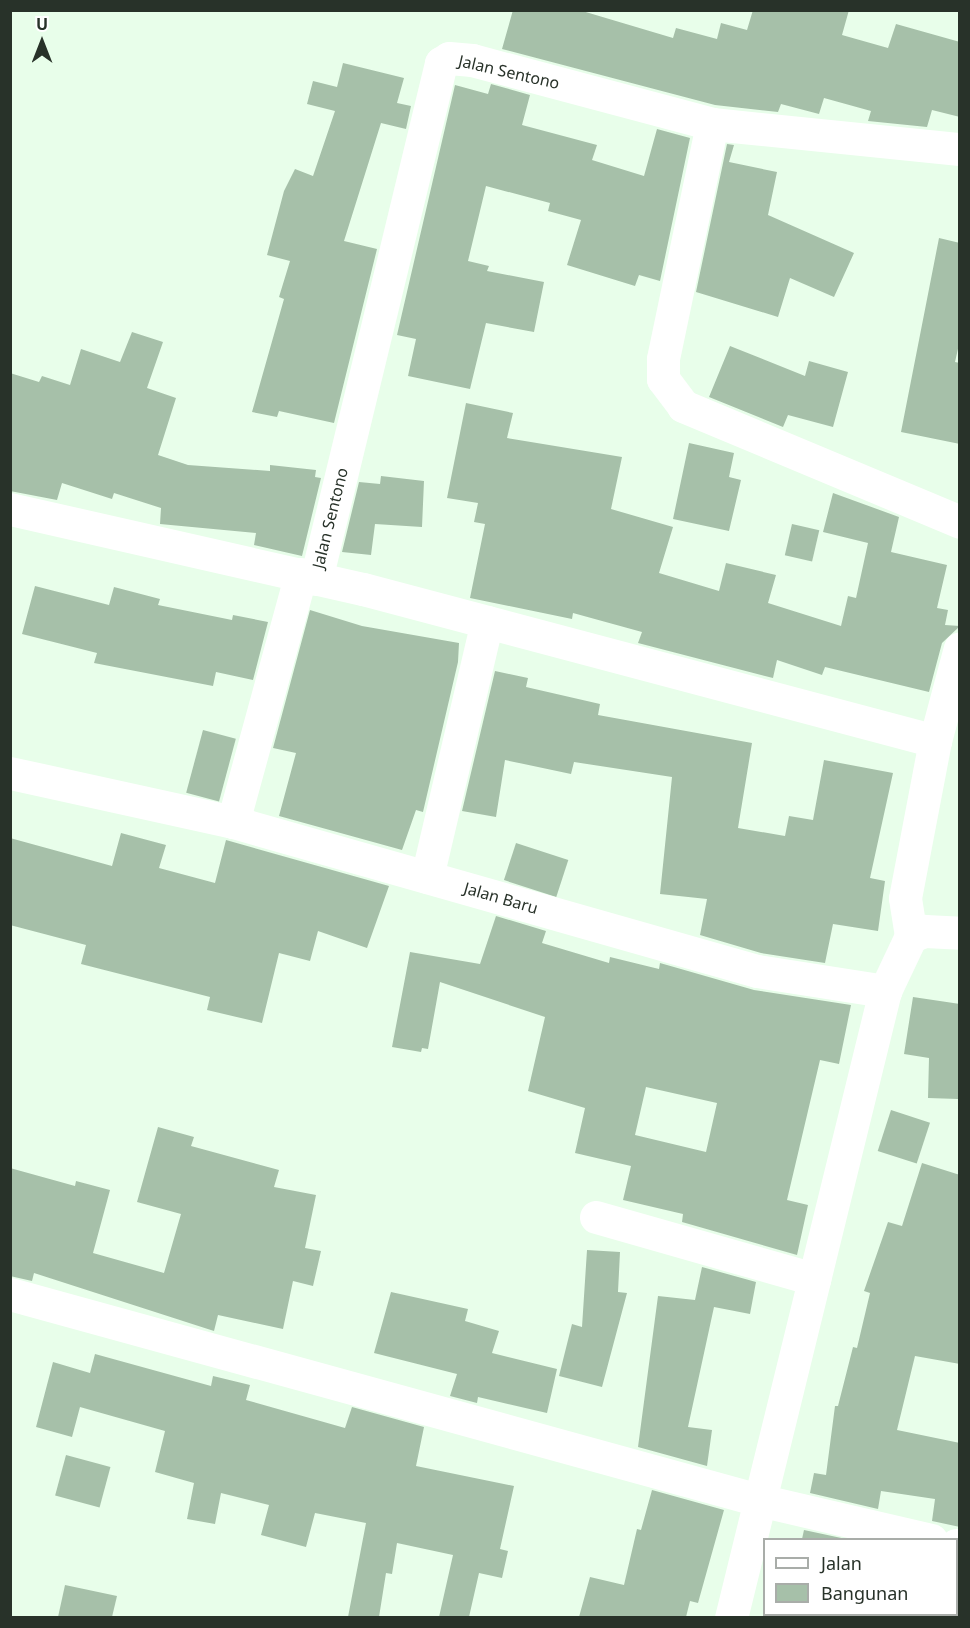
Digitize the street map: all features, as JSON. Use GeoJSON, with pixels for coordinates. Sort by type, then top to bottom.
{"type":"FeatureCollection","features":[{"type":"Feature","properties":{"kind":"street","name":"Jalan Sentono"},"geometry":{"type":"LineString","coordinates":[[309,577],[441,63],[449,58],[472,60],[712,124],[960,149]]}},
{"type":"Feature","properties":{"kind":"street"},"geometry":{"type":"LineString","coordinates":[[712,124],[663,359],[663,379],[683,406],[960,522]]}},
{"type":"Feature","properties":{"kind":"street"},"geometry":{"type":"LineString","coordinates":[[10,509],[309,577],[935,741]]}},
{"type":"Feature","properties":{"kind":"street"},"geometry":{"type":"LineString","coordinates":[[233,822],[309,577]]}},
{"type":"Feature","properties":{"kind":"street"},"geometry":{"type":"LineString","coordinates":[[427,877],[487,622]]}},
{"type":"Feature","properties":{"kind":"street"},"geometry":{"type":"LineString","coordinates":[[731,1617],[885,991],[911,936],[905,898],[935,741],[960,648]]}},
{"type":"Feature","properties":{"kind":"street","name":"Jalan Baru"},"geometry":{"type":"LineString","coordinates":[[10,773],[233,822],[757,971],[885,991]]}},
{"type":"Feature","properties":{"kind":"street"},"geometry":{"type":"LineString","coordinates":[[911,936],[925,931],[960,933]]}},
{"type":"Feature","properties":{"kind":"street"},"geometry":{"type":"LineString","coordinates":[[596,1217],[814,1280]]}},
{"type":"Feature","properties":{"kind":"street"},"geometry":{"type":"LineString","coordinates":[[10,1294],[759,1500],[926,1538]]}},
{"type":"Feature","properties":{"kind":"building"},"geometry":{"type":"Polygon","coordinates":[[[513,10],[579,10],[673,38],[676,28],[717,39],[721,23],[747,30],[753,10],[849,10],[842,35],[888,48],[896,24],[960,42],[960,117],[932,110],[927,127],[868,121],[871,111],[824,98],[819,114],[781,104],[778,112],[715,105],[502,49],[513,10]]]}},
{"type":"Feature","properties":{"kind":"building"},"geometry":{"type":"Polygon","coordinates":[[[343,63],[404,78],[397,103],[411,106],[406,129],[381,123],[344,241],[377,249],[334,423],[279,411],[277,417],[252,412],[284,299],[279,297],[290,261],[267,255],[284,191],[295,169],[313,176],[335,111],[307,104],[313,81],[337,87],[343,63]]]}},
{"type":"Feature","properties":{"kind":"building"},"geometry":{"type":"Polygon","coordinates":[[[491,84],[530,95],[522,125],[597,145],[592,160],[644,176],[657,129],[690,138],[660,281],[639,275],[635,286],[567,265],[581,220],[548,211],[550,203],[486,186],[468,261],[489,266],[487,271],[544,282],[534,332],[486,323],[470,389],[408,376],[416,339],[397,335],[455,85],[488,94],[491,84]]]}},
{"type":"Feature","properties":{"kind":"building"},"geometry":{"type":"Polygon","coordinates":[[[727,144],[734,145],[729,162],[777,172],[768,215],[854,253],[834,297],[790,278],[778,317],[696,292],[727,144]]]}},
{"type":"Feature","properties":{"kind":"building"},"geometry":{"type":"Polygon","coordinates":[[[939,238],[960,243],[960,340],[955,362],[960,363],[960,444],[901,432],[939,238]]]}},
{"type":"Feature","properties":{"kind":"building"},"geometry":{"type":"Polygon","coordinates":[[[132,332],[163,342],[147,388],[176,398],[158,455],[188,465],[270,471],[270,465],[316,470],[315,477],[321,478],[302,556],[254,545],[256,533],[160,524],[161,508],[114,493],[112,499],[62,483],[57,500],[10,491],[10,373],[39,382],[42,376],[70,385],[81,349],[120,362],[132,332]]]}},
{"type":"Feature","properties":{"kind":"building"},"geometry":{"type":"Polygon","coordinates":[[[730,346],[805,376],[809,361],[848,372],[833,427],[788,415],[783,427],[709,397],[730,346]]]}},
{"type":"Feature","properties":{"kind":"building"},"geometry":{"type":"Polygon","coordinates":[[[466,403],[513,413],[507,438],[622,457],[611,509],[673,527],[659,573],[719,591],[726,563],[776,575],[768,603],[841,626],[848,596],[856,598],[868,543],[823,532],[833,493],[899,517],[891,552],[947,565],[937,608],[948,610],[945,625],[960,626],[942,643],[929,692],[825,667],[822,675],[777,660],[773,678],[638,643],[642,632],[573,613],[572,619],[470,598],[485,524],[474,522],[478,503],[447,498],[466,403]]]}},
{"type":"Feature","properties":{"kind":"building"},"geometry":{"type":"Polygon","coordinates":[[[689,443],[734,453],[729,477],[741,480],[729,531],[673,519],[689,443]]]}},
{"type":"Feature","properties":{"kind":"building"},"geometry":{"type":"Polygon","coordinates":[[[381,476],[424,481],[422,527],[375,524],[371,555],[342,552],[359,482],[380,484],[381,476]]]}},
{"type":"Feature","properties":{"kind":"building"},"geometry":{"type":"Polygon","coordinates":[[[792,524],[819,530],[812,561],[785,555],[792,524]]]}},
{"type":"Feature","properties":{"kind":"building"},"geometry":{"type":"Polygon","coordinates":[[[35,586],[109,605],[114,587],[160,599],[158,605],[232,620],[233,615],[268,622],[253,680],[216,672],[213,686],[94,663],[97,653],[22,634],[35,586]]]}},
{"type":"Feature","properties":{"kind":"building"},"geometry":{"type":"Polygon","coordinates":[[[310,610],[362,626],[459,643],[458,662],[423,812],[416,810],[402,850],[279,816],[296,753],[273,748],[310,610]]]}},
{"type":"Feature","properties":{"kind":"building"},"geometry":{"type":"Polygon","coordinates":[[[495,671],[528,678],[526,687],[600,704],[598,715],[752,743],[738,828],[785,836],[789,816],[813,820],[824,760],[893,773],[870,878],[885,881],[878,931],[833,924],[825,963],[761,953],[700,935],[707,899],[660,894],[672,777],[574,762],[571,774],[505,760],[496,817],[462,811],[495,671]]]}},
{"type":"Feature","properties":{"kind":"building"},"geometry":{"type":"Polygon","coordinates":[[[203,730],[236,739],[219,802],[186,793],[203,730]]]}},
{"type":"Feature","properties":{"kind":"building"},"geometry":{"type":"Polygon","coordinates":[[[121,833],[166,845],[159,868],[215,883],[226,840],[389,886],[367,948],[318,931],[310,961],[279,953],[262,1023],[207,1010],[210,997],[81,964],[86,945],[10,925],[10,838],[112,866],[121,833]]]}},
{"type":"Feature","properties":{"kind":"building"},"geometry":{"type":"Polygon","coordinates":[[[516,843],[568,860],[556,897],[504,880],[516,843]]]}},
{"type":"Feature","properties":{"kind":"building"},"geometry":{"type":"Polygon","coordinates":[[[496,916],[546,931],[542,943],[609,963],[610,957],[659,969],[660,963],[754,990],[851,1005],[839,1064],[820,1060],[787,1200],[808,1205],[797,1255],[682,1222],[683,1214],[623,1200],[631,1166],[575,1153],[585,1108],[528,1091],[545,1017],[440,982],[428,1049],[422,1048],[421,1052],[392,1047],[410,952],[480,964],[496,916]],[[646,1087],[635,1135],[706,1152],[717,1103],[646,1087]]]}},
{"type":"Feature","properties":{"kind":"building"},"geometry":{"type":"Polygon","coordinates":[[[913,997],[960,1004],[958,1099],[928,1098],[929,1058],[904,1054],[913,997]]]}},
{"type":"Feature","properties":{"kind":"building"},"geometry":{"type":"Polygon","coordinates":[[[891,1110],[930,1123],[917,1164],[878,1151],[891,1110]]]}},
{"type":"Feature","properties":{"kind":"building"},"geometry":{"type":"Polygon","coordinates":[[[158,1127],[194,1137],[191,1146],[279,1170],[274,1187],[316,1195],[305,1248],[321,1251],[313,1286],[293,1281],[283,1329],[218,1315],[214,1331],[34,1273],[32,1281],[10,1276],[10,1168],[75,1186],[76,1181],[110,1190],[93,1253],[164,1273],[181,1214],[137,1202],[158,1127]]]}},
{"type":"Feature","properties":{"kind":"building"},"geometry":{"type":"Polygon","coordinates":[[[922,1163],[960,1175],[960,1364],[915,1356],[897,1430],[960,1443],[960,1527],[932,1521],[935,1499],[881,1491],[878,1509],[810,1493],[814,1473],[826,1475],[835,1406],[838,1406],[853,1347],[857,1348],[870,1293],[864,1291],[888,1222],[902,1226],[922,1163]]]}},
{"type":"Feature","properties":{"kind":"building"},"geometry":{"type":"Polygon","coordinates":[[[587,1250],[620,1252],[618,1292],[627,1293],[602,1387],[559,1376],[572,1324],[582,1327],[587,1250]]]}},
{"type":"Feature","properties":{"kind":"building"},"geometry":{"type":"Polygon","coordinates":[[[702,1267],[756,1282],[750,1314],[714,1307],[688,1427],[712,1430],[707,1466],[638,1447],[658,1296],[695,1300],[702,1267]]]}},
{"type":"Feature","properties":{"kind":"building"},"geometry":{"type":"Polygon","coordinates":[[[391,1292],[468,1309],[465,1321],[499,1331],[492,1353],[557,1369],[547,1413],[478,1397],[477,1403],[450,1396],[457,1374],[374,1353],[391,1292]]]}},
{"type":"Feature","properties":{"kind":"building"},"geometry":{"type":"Polygon","coordinates":[[[95,1354],[211,1386],[213,1376],[250,1385],[246,1400],[345,1428],[352,1407],[424,1427],[416,1466],[514,1486],[500,1549],[508,1551],[502,1578],[479,1573],[469,1617],[439,1617],[453,1555],[397,1543],[392,1574],[386,1573],[379,1617],[348,1617],[366,1523],[315,1513],[306,1547],[261,1535],[269,1505],[221,1493],[215,1524],[187,1519],[194,1483],[155,1472],[165,1431],[80,1407],[72,1437],[36,1427],[53,1362],[90,1373],[95,1354]]]}},
{"type":"Feature","properties":{"kind":"building"},"geometry":{"type":"Polygon","coordinates":[[[66,1455],[110,1467],[100,1507],[55,1496],[66,1455]]]}},
{"type":"Feature","properties":{"kind":"building"},"geometry":{"type":"Polygon","coordinates":[[[652,1490],[724,1510],[698,1603],[690,1601],[686,1617],[579,1617],[590,1577],[624,1585],[637,1529],[641,1530],[652,1490]]]}},
{"type":"Feature","properties":{"kind":"building"},"geometry":{"type":"Polygon","coordinates":[[[804,1530],[841,1538],[802,1538],[804,1530]]]}},
{"type":"Feature","properties":{"kind":"building"},"geometry":{"type":"Polygon","coordinates":[[[65,1585],[117,1596],[112,1617],[58,1617],[65,1585]]]}}]}
